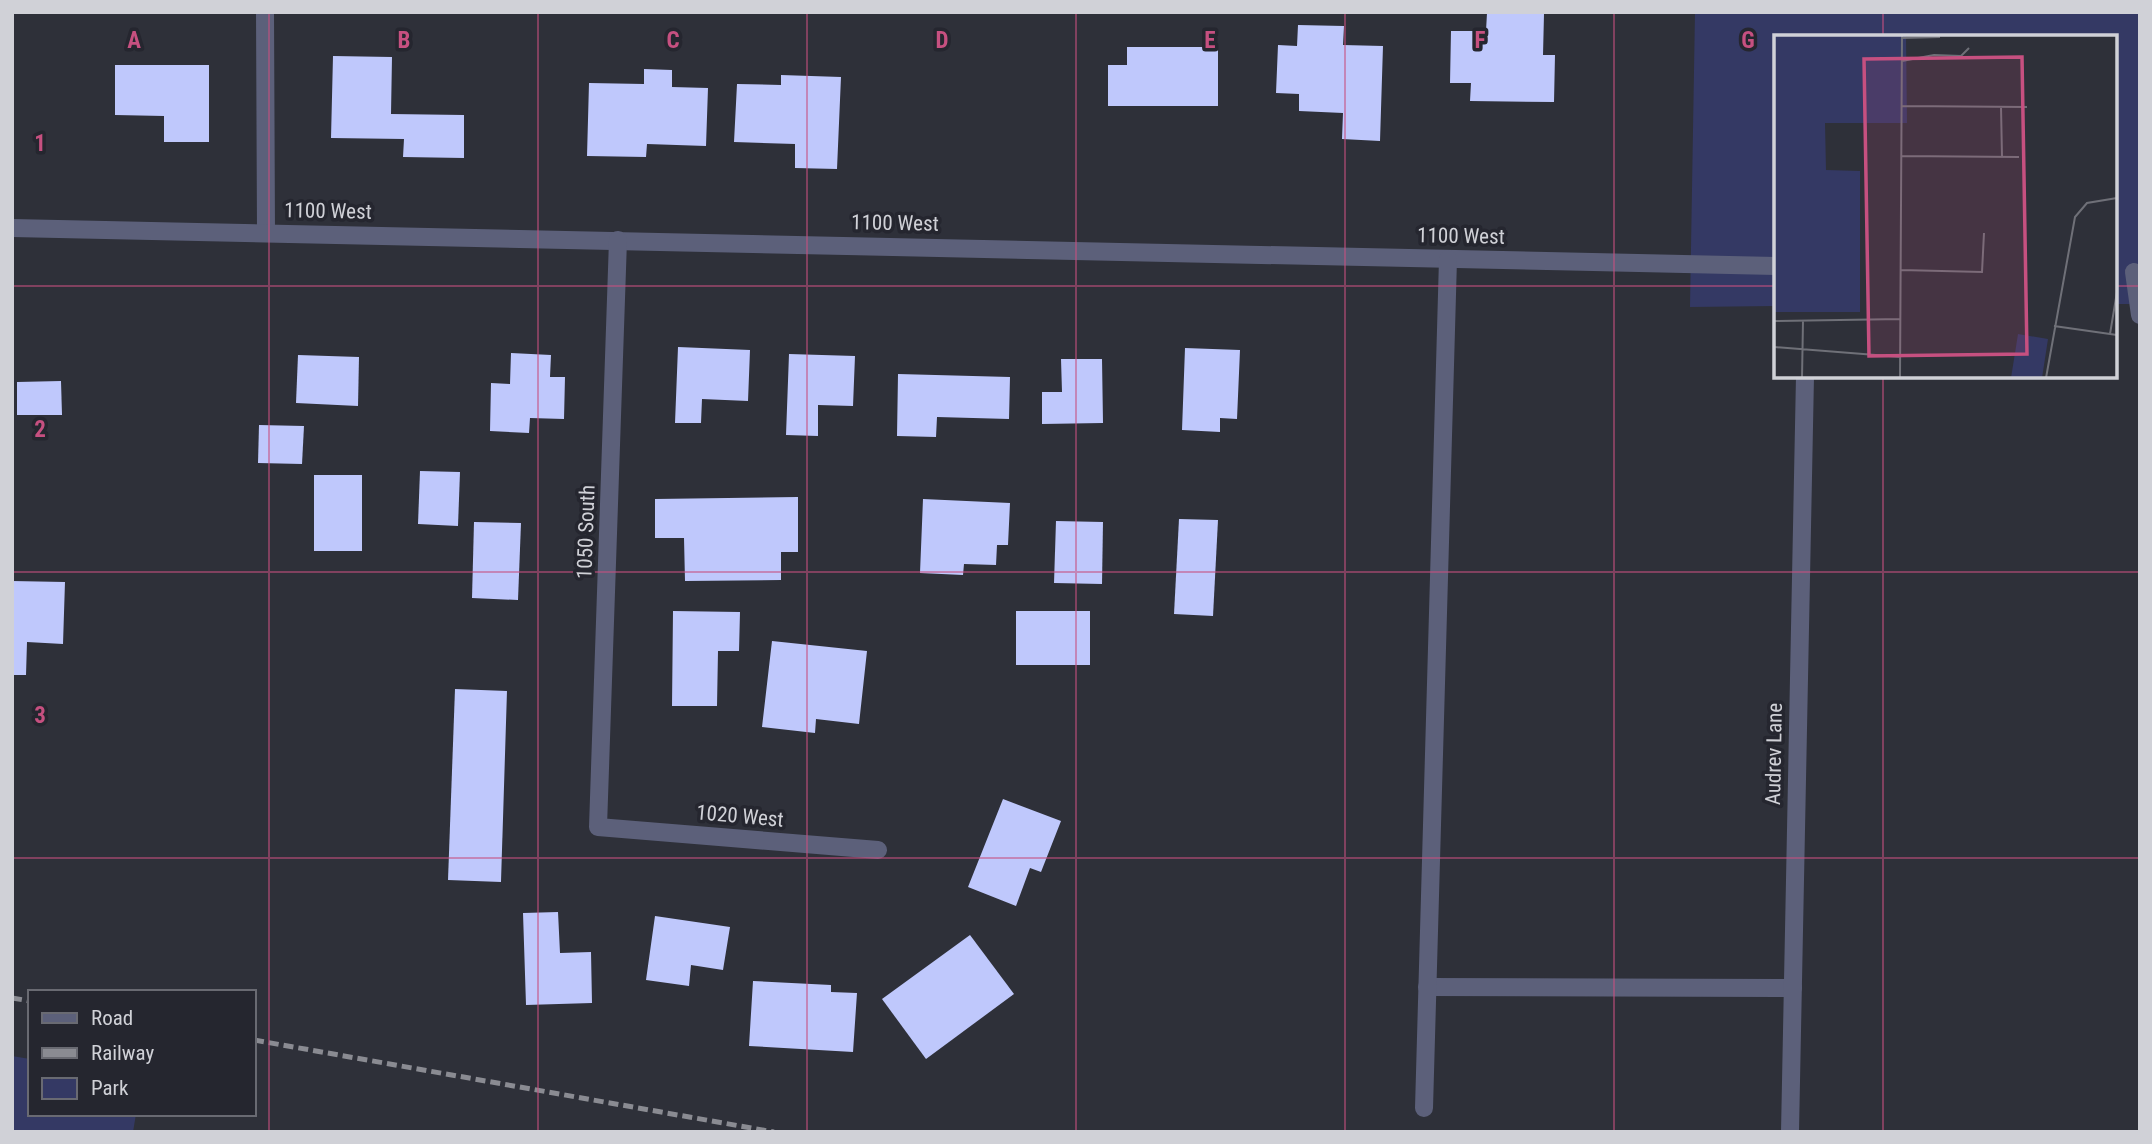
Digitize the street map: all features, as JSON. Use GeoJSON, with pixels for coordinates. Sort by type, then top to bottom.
{"type":"FeatureCollection","features":[{"type":"Feature","properties":{"kind":"street"},"geometry":{"type":"LineString","coordinates":[[265,12],[265,233]]}},
{"type":"Feature","properties":{"kind":"street","name":"1100 West"},"geometry":{"type":"LineString","coordinates":[[12,228],[1774,266]]}},
{"type":"Feature","properties":{"kind":"street","name":"1050 South"},"geometry":{"type":"LineString","coordinates":[[598,827],[618,240]]}},
{"type":"Feature","properties":{"kind":"street"},"geometry":{"type":"LineString","coordinates":[[1424,1108],[1448,259]]}},
{"type":"Feature","properties":{"kind":"street"},"geometry":{"type":"LineString","coordinates":[[2117,272],[2137,272],[2140,315]]}},
{"type":"Feature","properties":{"kind":"street","name":"Audrev Lane"},"geometry":{"type":"LineString","coordinates":[[1790,1132],[1805,378]]}},
{"type":"Feature","properties":{"kind":"street","name":"1020 West"},"geometry":{"type":"LineString","coordinates":[[598,827],[878,850]]}},
{"type":"Feature","properties":{"kind":"street"},"geometry":{"type":"LineString","coordinates":[[1427,987],[1793,988]]}},
{"type":"Feature","properties":{"kind":"green space"},"geometry":{"type":"Polygon","coordinates":[[[1695,12],[2140,12],[2140,304],[2117,304],[2117,35],[1774,35],[1774,306],[1690,307],[1695,12]]]}},
{"type":"Feature","properties":{"kind":"green space"},"geometry":{"type":"Polygon","coordinates":[[[12,1056],[28,1059],[28,1116],[136,1116],[133,1132],[12,1132],[12,1056]]]}},
{"type":"Feature","properties":{"kind":"building"},"geometry":{"type":"Polygon","coordinates":[[[1487,13],[1544,14],[1543,55],[1555,55],[1554,102],[1470,101],[1471,83],[1450,83],[1451,31],[1486,31],[1487,13]]]}},
{"type":"Feature","properties":{"kind":"building"},"geometry":{"type":"Polygon","coordinates":[[[1298,25],[1344,26],[1343,45],[1383,46],[1380,141],[1342,139],[1343,113],[1299,111],[1299,94],[1276,93],[1278,45],[1297,46],[1298,25]]]}},
{"type":"Feature","properties":{"kind":"building"},"geometry":{"type":"Polygon","coordinates":[[[1127,47],[1218,47],[1218,106],[1108,106],[1108,65],[1127,65],[1127,47]]]}},
{"type":"Feature","properties":{"kind":"building"},"geometry":{"type":"Polygon","coordinates":[[[333,56],[392,57],[391,114],[464,115],[464,158],[403,157],[404,139],[331,138],[333,56]]]}},
{"type":"Feature","properties":{"kind":"building"},"geometry":{"type":"Polygon","coordinates":[[[115,65],[209,65],[209,142],[164,142],[164,116],[115,115],[115,65]]]}},
{"type":"Feature","properties":{"kind":"building"},"geometry":{"type":"Polygon","coordinates":[[[644,69],[672,70],[672,87],[708,88],[706,146],[647,144],[646,157],[587,156],[589,83],[644,84],[644,69]]]}},
{"type":"Feature","properties":{"kind":"building"},"geometry":{"type":"Polygon","coordinates":[[[781,75],[841,77],[837,169],[795,168],[795,144],[734,142],[737,84],[781,85],[781,75]]]}},
{"type":"Feature","properties":{"kind":"building"},"geometry":{"type":"Polygon","coordinates":[[[678,347],[750,350],[748,401],[702,399],[701,423],[675,423],[678,347]]]}},
{"type":"Feature","properties":{"kind":"building"},"geometry":{"type":"Polygon","coordinates":[[[1185,348],[1240,350],[1237,419],[1220,418],[1220,432],[1182,430],[1185,348]]]}},
{"type":"Feature","properties":{"kind":"building"},"geometry":{"type":"Polygon","coordinates":[[[511,353],[551,355],[550,377],[565,377],[564,419],[530,418],[529,433],[490,431],[491,383],[510,384],[511,353]]]}},
{"type":"Feature","properties":{"kind":"building"},"geometry":{"type":"Polygon","coordinates":[[[789,354],[855,356],[853,406],[818,405],[818,436],[786,435],[789,354]]]}},
{"type":"Feature","properties":{"kind":"building"},"geometry":{"type":"Polygon","coordinates":[[[298,355],[359,357],[358,406],[296,403],[298,355]]]}},
{"type":"Feature","properties":{"kind":"building"},"geometry":{"type":"Polygon","coordinates":[[[1061,359],[1102,359],[1103,423],[1042,424],[1042,392],[1062,392],[1061,359]]]}},
{"type":"Feature","properties":{"kind":"building"},"geometry":{"type":"Polygon","coordinates":[[[898,374],[1010,377],[1009,419],[937,417],[936,437],[897,436],[898,374]]]}},
{"type":"Feature","properties":{"kind":"building"},"geometry":{"type":"Polygon","coordinates":[[[61,381],[62,415],[17,415],[17,382],[61,381]]]}},
{"type":"Feature","properties":{"kind":"building"},"geometry":{"type":"Polygon","coordinates":[[[259,425],[304,426],[302,464],[258,463],[259,425]]]}},
{"type":"Feature","properties":{"kind":"building"},"geometry":{"type":"Polygon","coordinates":[[[420,471],[460,472],[458,526],[418,524],[420,471]]]}},
{"type":"Feature","properties":{"kind":"building"},"geometry":{"type":"Polygon","coordinates":[[[314,475],[362,475],[362,551],[314,551],[314,475]]]}},
{"type":"Feature","properties":{"kind":"building"},"geometry":{"type":"Polygon","coordinates":[[[798,497],[798,552],[781,552],[781,580],[685,581],[684,538],[655,538],[655,499],[798,497]]]}},
{"type":"Feature","properties":{"kind":"building"},"geometry":{"type":"Polygon","coordinates":[[[923,499],[1010,503],[1008,545],[997,545],[996,565],[964,564],[963,575],[920,573],[923,499]]]}},
{"type":"Feature","properties":{"kind":"building"},"geometry":{"type":"Polygon","coordinates":[[[1179,519],[1218,520],[1213,616],[1174,614],[1179,519]]]}},
{"type":"Feature","properties":{"kind":"building"},"geometry":{"type":"Polygon","coordinates":[[[1056,521],[1103,522],[1102,584],[1054,583],[1056,521]]]}},
{"type":"Feature","properties":{"kind":"building"},"geometry":{"type":"Polygon","coordinates":[[[474,522],[521,523],[518,600],[472,598],[474,522]]]}},
{"type":"Feature","properties":{"kind":"building"},"geometry":{"type":"Polygon","coordinates":[[[12,581],[65,582],[63,644],[27,642],[26,675],[12,675],[12,581]]]}},
{"type":"Feature","properties":{"kind":"building"},"geometry":{"type":"Polygon","coordinates":[[[673,611],[740,612],[739,651],[718,651],[717,706],[672,706],[673,611]]]}},
{"type":"Feature","properties":{"kind":"building"},"geometry":{"type":"Polygon","coordinates":[[[1016,611],[1090,611],[1090,665],[1016,665],[1016,611]]]}},
{"type":"Feature","properties":{"kind":"building"},"geometry":{"type":"Polygon","coordinates":[[[772,641],[867,651],[859,724],[816,719],[815,733],[762,727],[772,641]]]}},
{"type":"Feature","properties":{"kind":"building"},"geometry":{"type":"Polygon","coordinates":[[[455,689],[507,691],[501,882],[448,880],[455,689]]]}},
{"type":"Feature","properties":{"kind":"building"},"geometry":{"type":"Polygon","coordinates":[[[1003,799],[1061,821],[1041,872],[1030,868],[1016,906],[968,887],[1003,799]]]}},
{"type":"Feature","properties":{"kind":"building"},"geometry":{"type":"Polygon","coordinates":[[[558,912],[560,953],[591,952],[592,1003],[526,1005],[523,913],[558,912]]]}},
{"type":"Feature","properties":{"kind":"building"},"geometry":{"type":"Polygon","coordinates":[[[655,916],[730,927],[723,970],[691,965],[689,986],[646,980],[655,916]]]}},
{"type":"Feature","properties":{"kind":"building"},"geometry":{"type":"Polygon","coordinates":[[[970,935],[1014,994],[926,1059],[882,999],[970,935]]]}},
{"type":"Feature","properties":{"kind":"building"},"geometry":{"type":"Polygon","coordinates":[[[753,981],[831,985],[831,992],[857,993],[853,1052],[749,1046],[753,981]]]}},
{"type":"Feature","properties":{"kind":"railway"},"geometry":{"type":"LineString","coordinates":[[12,998],[28,1001]]}},
{"type":"Feature","properties":{"kind":"railway"},"geometry":{"type":"LineString","coordinates":[[256,1040],[774,1132]]}}]}
